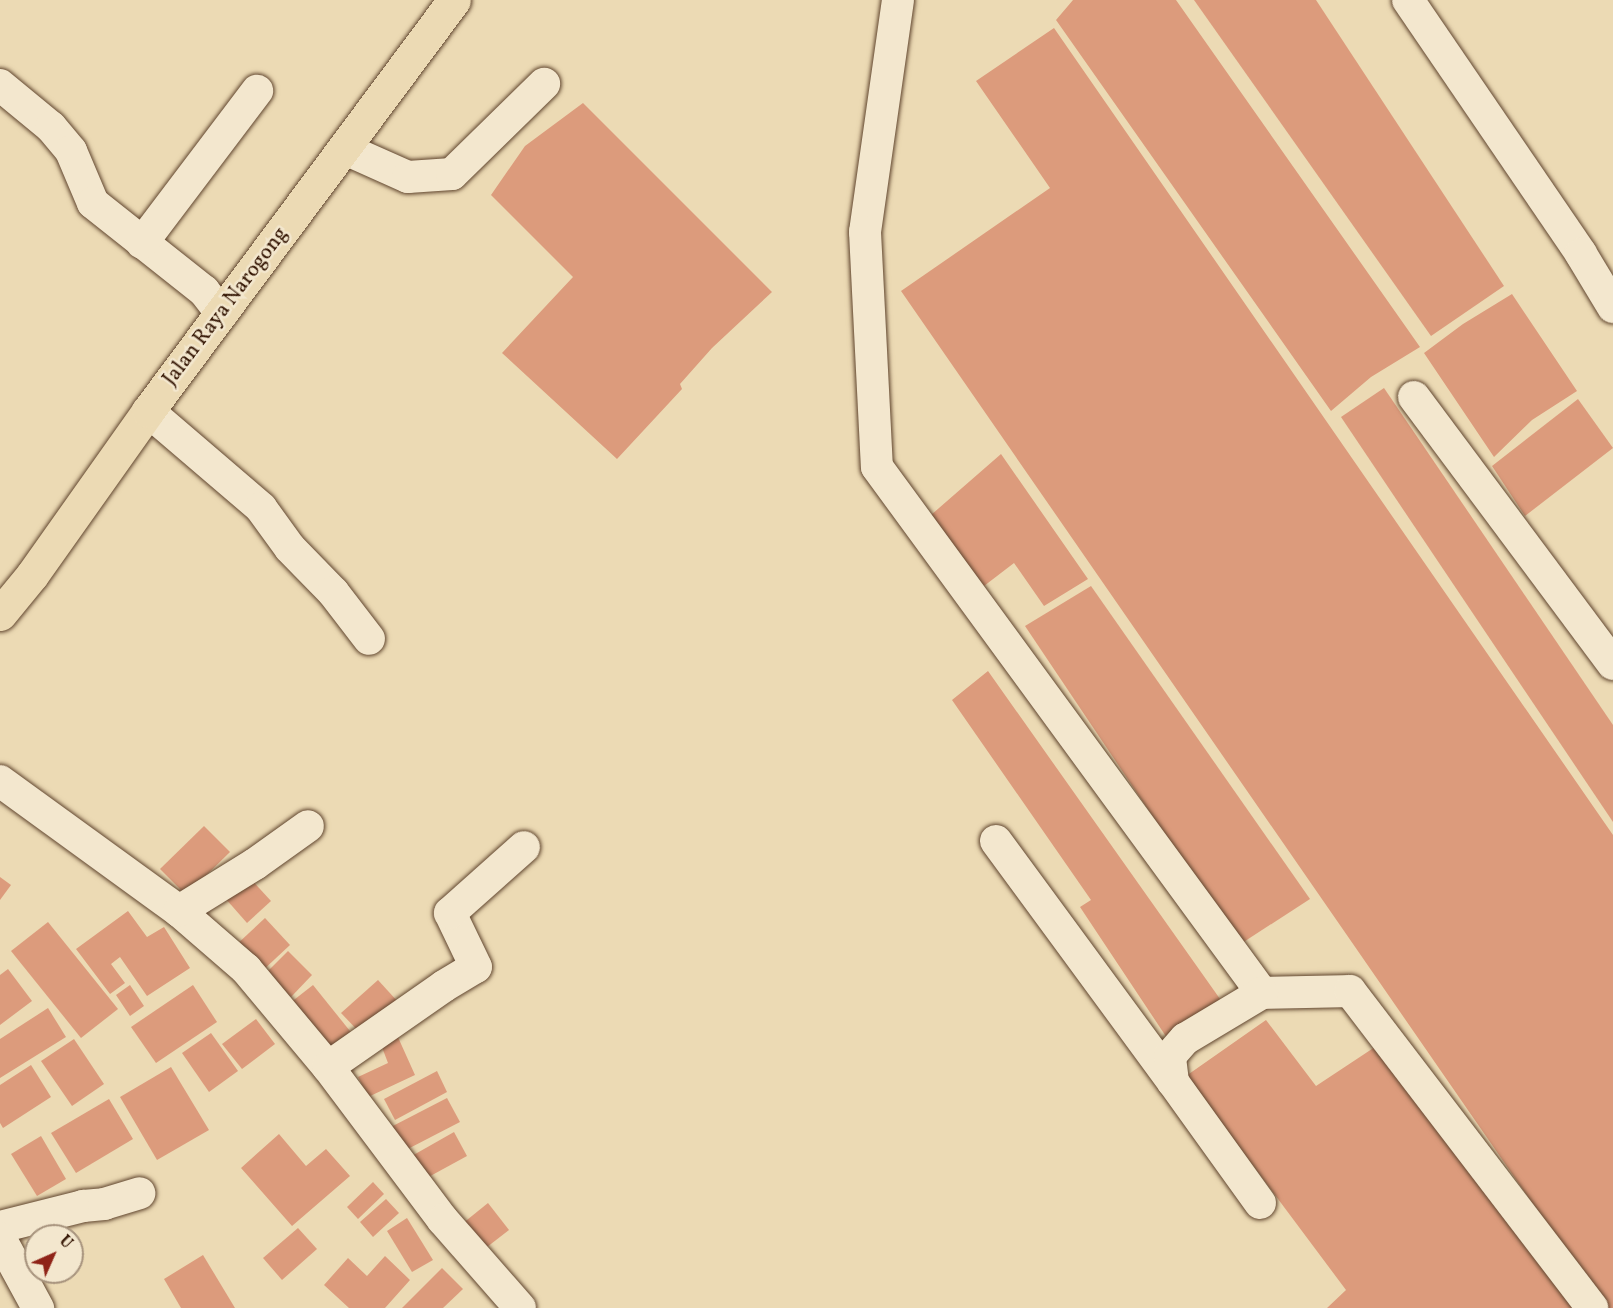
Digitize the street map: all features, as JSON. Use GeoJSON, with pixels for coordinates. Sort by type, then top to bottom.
{"type":"FeatureCollection","features":[{"type":"Feature","properties":{"kind":"main road","name":"Jalan Raya Narogong"},"geometry":{"type":"LineString","coordinates":[[0,614],[32,575],[148,411],[454,0]]}},
{"type":"Feature","properties":{"kind":"street"},"geometry":{"type":"LineString","coordinates":[[898,0],[865,232],[877,466],[1262,993]]}},
{"type":"Feature","properties":{"kind":"street"},"geometry":{"type":"LineString","coordinates":[[1408,0],[1581,254],[1613,307]]}},
{"type":"Feature","properties":{"kind":"street"},"geometry":{"type":"LineString","coordinates":[[345,149],[408,177],[452,174],[543,84]]}},
{"type":"Feature","properties":{"kind":"street"},"geometry":{"type":"LineString","coordinates":[[0,85],[51,127],[71,151],[93,202],[204,291],[222,314]]}},
{"type":"Feature","properties":{"kind":"street"},"geometry":{"type":"LineString","coordinates":[[142,243],[257,91]]}},
{"type":"Feature","properties":{"kind":"street"},"geometry":{"type":"LineString","coordinates":[[1581,254],[1613,259]]}},
{"type":"Feature","properties":{"kind":"street"},"geometry":{"type":"LineString","coordinates":[[1414,397],[1613,664]]}},
{"type":"Feature","properties":{"kind":"street"},"geometry":{"type":"LineString","coordinates":[[148,411],[261,508],[290,549],[333,592],[369,639]]}},
{"type":"Feature","properties":{"kind":"street"},"geometry":{"type":"LineString","coordinates":[[0,781],[178,910],[246,969],[328,1067],[443,1220],[520,1308]]}},
{"type":"Feature","properties":{"kind":"street"},"geometry":{"type":"LineString","coordinates":[[178,910],[255,864],[308,826]]}},
{"type":"Feature","properties":{"kind":"street"},"geometry":{"type":"LineString","coordinates":[[996,841],[1260,1203]]}},
{"type":"Feature","properties":{"kind":"street"},"geometry":{"type":"LineString","coordinates":[[328,1067],[444,986],[476,967],[450,913],[524,847]]}},
{"type":"Feature","properties":{"kind":"street"},"geometry":{"type":"LineString","coordinates":[[1173,1082],[1170,1056],[1177,1047],[1262,993],[1350,991],[1592,1308]]}},
{"type":"Feature","properties":{"kind":"street"},"geometry":{"type":"LineString","coordinates":[[0,1227],[104,1204],[138,1193]]}},
{"type":"Feature","properties":{"kind":"street"},"geometry":{"type":"LineString","coordinates":[[0,1239],[38,1308]]}},
{"type":"Feature","properties":{"kind":"building"},"geometry":{"type":"Polygon","coordinates":[[[1073,0],[1176,0],[1420,347],[1371,377],[1331,411],[1056,20],[1073,0]]]}},
{"type":"Feature","properties":{"kind":"building"},"geometry":{"type":"Polygon","coordinates":[[[1194,0],[1316,0],[1504,286],[1431,336],[1194,0]]]}},
{"type":"Feature","properties":{"kind":"building"},"geometry":{"type":"Polygon","coordinates":[[[1054,28],[1613,835],[1613,1308],[1605,1308],[901,291],[1050,188],[976,81],[1054,28]]]}},
{"type":"Feature","properties":{"kind":"building"},"geometry":{"type":"Polygon","coordinates":[[[583,103],[772,292],[712,348],[680,384],[682,389],[617,459],[502,353],[573,277],[491,195],[525,146],[583,103]]]}},
{"type":"Feature","properties":{"kind":"building"},"geometry":{"type":"Polygon","coordinates":[[[1512,294],[1577,391],[1532,420],[1494,457],[1424,353],[1463,324],[1512,294]]]}},
{"type":"Feature","properties":{"kind":"building"},"geometry":{"type":"Polygon","coordinates":[[[1384,388],[1613,725],[1613,822],[1341,417],[1384,388]]]}},
{"type":"Feature","properties":{"kind":"building"},"geometry":{"type":"Polygon","coordinates":[[[1578,399],[1613,448],[1525,516],[1492,466],[1578,399]]]}},
{"type":"Feature","properties":{"kind":"building"},"geometry":{"type":"Polygon","coordinates":[[[1001,454],[1088,579],[1044,606],[1014,563],[984,586],[931,515],[1001,454]]]}},
{"type":"Feature","properties":{"kind":"building"},"geometry":{"type":"Polygon","coordinates":[[[1091,586],[1310,899],[1239,945],[1025,626],[1091,586]]]}},
{"type":"Feature","properties":{"kind":"building"},"geometry":{"type":"Polygon","coordinates":[[[988,671],[1225,1006],[1169,1041],[1080,907],[1091,900],[952,700],[988,671]]]}},
{"type":"Feature","properties":{"kind":"building"},"geometry":{"type":"Polygon","coordinates":[[[204,826],[230,852],[186,895],[160,869],[204,826]]]}},
{"type":"Feature","properties":{"kind":"building"},"geometry":{"type":"Polygon","coordinates":[[[0,877],[11,885],[0,900],[0,877]]]}},
{"type":"Feature","properties":{"kind":"building"},"geometry":{"type":"Polygon","coordinates":[[[249,877],[271,901],[247,923],[225,898],[249,877]]]}},
{"type":"Feature","properties":{"kind":"building"},"geometry":{"type":"Polygon","coordinates":[[[128,911],[147,937],[164,927],[190,968],[147,996],[120,957],[111,964],[125,983],[110,994],[76,949],[128,911]]]}},
{"type":"Feature","properties":{"kind":"building"},"geometry":{"type":"Polygon","coordinates":[[[265,918],[290,945],[260,973],[235,946],[265,918]]]}},
{"type":"Feature","properties":{"kind":"building"},"geometry":{"type":"Polygon","coordinates":[[[48,922],[118,1009],[81,1038],[11,951],[48,922]]]}},
{"type":"Feature","properties":{"kind":"building"},"geometry":{"type":"Polygon","coordinates":[[[288,951],[312,975],[291,997],[266,973],[288,951]]]}},
{"type":"Feature","properties":{"kind":"building"},"geometry":{"type":"Polygon","coordinates":[[[8,969],[32,1001],[0,1025],[0,975],[8,969]]]}},
{"type":"Feature","properties":{"kind":"building"},"geometry":{"type":"Polygon","coordinates":[[[378,980],[399,1003],[363,1036],[341,1013],[378,980]]]}},
{"type":"Feature","properties":{"kind":"building"},"geometry":{"type":"Polygon","coordinates":[[[130,985],[144,1006],[130,1016],[116,995],[130,985]]]}},
{"type":"Feature","properties":{"kind":"building"},"geometry":{"type":"Polygon","coordinates":[[[193,985],[217,1022],[156,1063],[131,1027],[193,985]]]}},
{"type":"Feature","properties":{"kind":"building"},"geometry":{"type":"Polygon","coordinates":[[[313,985],[358,1041],[334,1060],[290,1003],[313,985]]]}},
{"type":"Feature","properties":{"kind":"building"},"geometry":{"type":"Polygon","coordinates":[[[48,1008],[66,1037],[0,1078],[0,1039],[48,1008]]]}},
{"type":"Feature","properties":{"kind":"building"},"geometry":{"type":"Polygon","coordinates":[[[256,1019],[275,1044],[242,1069],[222,1044],[256,1019]]]}},
{"type":"Feature","properties":{"kind":"building"},"geometry":{"type":"Polygon","coordinates":[[[1266,1020],[1316,1086],[1378,1045],[1573,1308],[1327,1308],[1346,1290],[1186,1076],[1266,1020]]]}},
{"type":"Feature","properties":{"kind":"building"},"geometry":{"type":"Polygon","coordinates":[[[211,1033],[238,1071],[209,1092],[182,1053],[211,1033]]]}},
{"type":"Feature","properties":{"kind":"building"},"geometry":{"type":"Polygon","coordinates":[[[397,1035],[415,1075],[368,1097],[358,1077],[388,1063],[380,1042],[397,1035]]]}},
{"type":"Feature","properties":{"kind":"building"},"geometry":{"type":"Polygon","coordinates":[[[74,1039],[104,1084],[72,1106],[41,1061],[74,1039]]]}},
{"type":"Feature","properties":{"kind":"building"},"geometry":{"type":"Polygon","coordinates":[[[31,1065],[51,1097],[3,1128],[0,1123],[0,1085],[31,1065]]]}},
{"type":"Feature","properties":{"kind":"building"},"geometry":{"type":"Polygon","coordinates":[[[171,1067],[209,1130],[157,1160],[120,1097],[171,1067]]]}},
{"type":"Feature","properties":{"kind":"building"},"geometry":{"type":"Polygon","coordinates":[[[437,1071],[447,1092],[395,1120],[384,1099],[437,1071]]]}},
{"type":"Feature","properties":{"kind":"building"},"geometry":{"type":"Polygon","coordinates":[[[447,1098],[460,1122],[400,1153],[387,1129],[447,1098]]]}},
{"type":"Feature","properties":{"kind":"building"},"geometry":{"type":"Polygon","coordinates":[[[109,1099],[133,1139],[76,1173],[51,1133],[109,1099]]]}},
{"type":"Feature","properties":{"kind":"building"},"geometry":{"type":"Polygon","coordinates":[[[454,1132],[467,1156],[423,1180],[410,1157],[454,1132]]]}},
{"type":"Feature","properties":{"kind":"building"},"geometry":{"type":"Polygon","coordinates":[[[279,1134],[306,1166],[326,1149],[350,1176],[292,1226],[241,1168],[279,1134]]]}},
{"type":"Feature","properties":{"kind":"building"},"geometry":{"type":"Polygon","coordinates":[[[41,1136],[66,1179],[37,1196],[11,1154],[41,1136]]]}},
{"type":"Feature","properties":{"kind":"building"},"geometry":{"type":"Polygon","coordinates":[[[373,1182],[384,1194],[358,1219],[347,1207],[373,1182]]]}},
{"type":"Feature","properties":{"kind":"building"},"geometry":{"type":"Polygon","coordinates":[[[386,1199],[399,1213],[373,1237],[360,1222],[386,1199]]]}},
{"type":"Feature","properties":{"kind":"building"},"geometry":{"type":"Polygon","coordinates":[[[488,1203],[509,1230],[478,1254],[457,1228],[488,1203]]]}},
{"type":"Feature","properties":{"kind":"building"},"geometry":{"type":"Polygon","coordinates":[[[407,1218],[433,1260],[412,1272],[387,1231],[407,1218]]]}},
{"type":"Feature","properties":{"kind":"building"},"geometry":{"type":"Polygon","coordinates":[[[298,1228],[317,1249],[282,1280],[263,1258],[298,1228]]]}},
{"type":"Feature","properties":{"kind":"building"},"geometry":{"type":"Polygon","coordinates":[[[203,1255],[235,1308],[181,1308],[164,1279],[203,1255]]]}},
{"type":"Feature","properties":{"kind":"building"},"geometry":{"type":"Polygon","coordinates":[[[385,1256],[410,1280],[385,1308],[349,1308],[324,1285],[348,1258],[367,1276],[385,1256]]]}},
{"type":"Feature","properties":{"kind":"building"},"geometry":{"type":"Polygon","coordinates":[[[442,1268],[463,1289],[443,1308],[402,1308],[442,1268]]]}}]}
